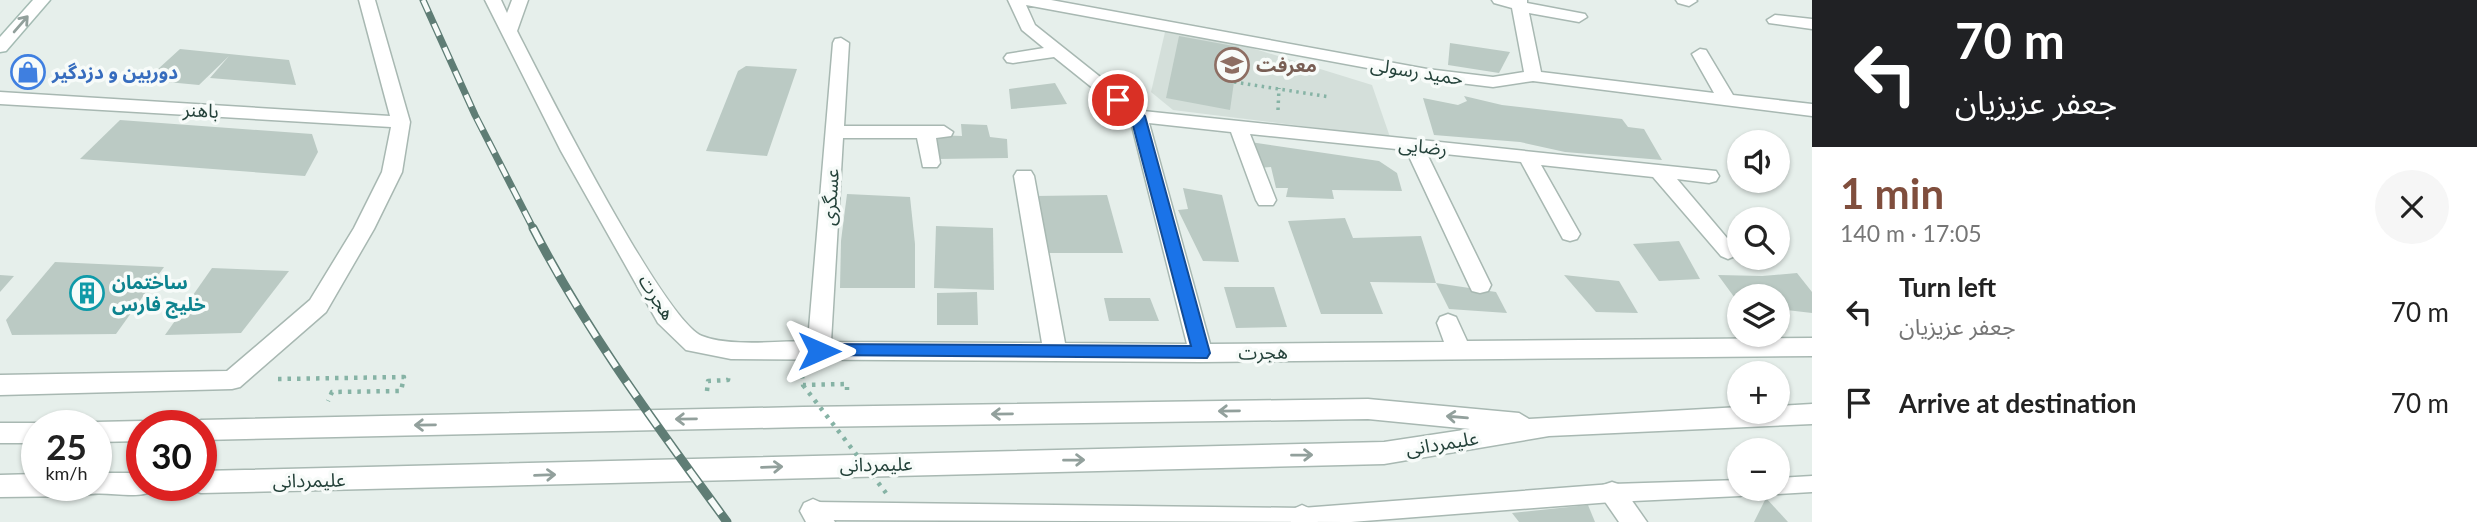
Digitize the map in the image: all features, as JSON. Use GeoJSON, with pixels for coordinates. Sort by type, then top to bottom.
{"type":"FeatureCollection","features":[{"type":"Feature","properties":{"kind":"street"},"geometry":{"type":"LineString","coordinates":[[0,47],[42,0]]}},
{"type":"Feature","properties":{"kind":"street"},"geometry":{"type":"LineString","coordinates":[[0,385],[232,380],[318,306],[364,229],[392,172],[401,121],[367,0]]}},
{"type":"Feature","properties":{"kind":"street","name":"هجرت"},"geometry":{"type":"LineString","coordinates":[[493,0],[570,151],[666,317],[694,344],[731,350],[1201,353],[1812,347]]}},
{"type":"Feature","properties":{"kind":"street"},"geometry":{"type":"LineString","coordinates":[[509,31],[520,0]]}},
{"type":"Feature","properties":{"kind":"street"},"geometry":{"type":"LineString","coordinates":[[1016,0],[1028,27],[1138,116],[1201,353]]}},
{"type":"Feature","properties":{"kind":"street","name":"حمید رسولی"},"geometry":{"type":"LineString","coordinates":[[1025,0],[1427,74],[1493,82],[1533,76],[1812,110]]}},
{"type":"Feature","properties":{"kind":"street"},"geometry":{"type":"LineString","coordinates":[[1500,0],[1579,17]]}},
{"type":"Feature","properties":{"kind":"street"},"geometry":{"type":"LineString","coordinates":[[1520,3],[1533,76]]}},
{"type":"Feature","properties":{"kind":"street"},"geometry":{"type":"LineString","coordinates":[[1775,20],[1812,24]]}},
{"type":"Feature","properties":{"kind":"street","name":"عسگری"},"geometry":{"type":"LineString","coordinates":[[819,351],[841,43]]}},
{"type":"Feature","properties":{"kind":"street"},"geometry":{"type":"LineString","coordinates":[[1013,58],[1058,51]]}},
{"type":"Feature","properties":{"kind":"street"},"geometry":{"type":"LineString","coordinates":[[1700,54],[1727,100]]}},
{"type":"Feature","properties":{"kind":"street","name":"باهنر"},"geometry":{"type":"LineString","coordinates":[[0,98],[401,121]]}},
{"type":"Feature","properties":{"kind":"street","name":"رضایی"},"geometry":{"type":"LineString","coordinates":[[1138,116],[1709,176]]}},
{"type":"Feature","properties":{"kind":"street"},"geometry":{"type":"LineString","coordinates":[[1238,127],[1266,200]]}},
{"type":"Feature","properties":{"kind":"street"},"geometry":{"type":"LineString","coordinates":[[834,132],[935,132],[930,163]]}},
{"type":"Feature","properties":{"kind":"street"},"geometry":{"type":"LineString","coordinates":[[1413,145],[1480,285]]}},
{"type":"Feature","properties":{"kind":"street"},"geometry":{"type":"LineString","coordinates":[[1527,157],[1570,234]]}},
{"type":"Feature","properties":{"kind":"street"},"geometry":{"type":"LineString","coordinates":[[1659,171],[1727,250]]}},
{"type":"Feature","properties":{"kind":"street"},"geometry":{"type":"LineString","coordinates":[[1024,176],[1055,352]]}},
{"type":"Feature","properties":{"kind":"street"},"geometry":{"type":"LineString","coordinates":[[1448,323],[1459,350]]}},
{"type":"Feature","properties":{"kind":"street","name":"علیمردانی"},"geometry":{"type":"LineString","coordinates":[[217,430],[803,416],[1367,409],[1549,426]]}},
{"type":"Feature","properties":{"kind":"street","name":"علیمردانی"},"geometry":{"type":"LineString","coordinates":[[217,482],[1384,453],[1549,426],[1812,414]]}},
{"type":"Feature","properties":{"kind":"street"},"geometry":{"type":"LineString","coordinates":[[0,433],[21,433]]}},
{"type":"Feature","properties":{"kind":"street"},"geometry":{"type":"LineString","coordinates":[[0,486],[21,486]]}},
{"type":"Feature","properties":{"kind":"street"},"geometry":{"type":"LineString","coordinates":[[1612,493],[1634,522]]}},
{"type":"Feature","properties":{"kind":"lane"},"geometry":{"type":"LineString","coordinates":[[1790,486],[1812,485]]}},
{"type":"Feature","properties":{"kind":"lane"},"geometry":{"type":"LineString","coordinates":[[818,517],[1304,520],[1612,493],[1727,489]]}},
{"type":"Feature","properties":{"kind":"path"},"geometry":{"type":"LineString","coordinates":[[1234,82],[1330,97]]}},
{"type":"Feature","properties":{"kind":"path"},"geometry":{"type":"LineString","coordinates":[[802,376],[803,384],[886,493]]}},
{"type":"Feature","properties":{"kind":"path"},"geometry":{"type":"LineString","coordinates":[[232,380],[404,377],[401,391],[332,392]]}},
{"type":"Feature","properties":{"kind":"path"},"geometry":{"type":"LineString","coordinates":[[707,391],[708,381],[728,380]]}},
{"type":"Feature","properties":{"kind":"path"},"geometry":{"type":"LineString","coordinates":[[803,384],[847,384]]}},
{"type":"Feature","properties":{"kind":"shaded area","name":"معرفت"},"geometry":{"type":"Polygon","coordinates":[[[1165,32],[1242,45],[1372,85],[1390,137],[1173,110],[1151,92],[1165,32]]]}},
{"type":"Feature","properties":{"kind":"building"},"geometry":{"type":"Polygon","coordinates":[[[1179,36],[1239,47],[1230,110],[1166,98],[1179,36]]]}},
{"type":"Feature","properties":{"kind":"building"},"geometry":{"type":"Polygon","coordinates":[[[1450,43],[1510,52],[1499,73],[1448,65],[1450,43]]]}},
{"type":"Feature","properties":{"kind":"building"},"geometry":{"type":"Polygon","coordinates":[[[180,49],[289,60],[296,85],[210,78],[229,56],[199,85],[146,80],[180,49]]]}},
{"type":"Feature","properties":{"kind":"building"},"geometry":{"type":"Polygon","coordinates":[[[746,66],[797,69],[767,156],[706,151],[738,71],[746,66]]]}},
{"type":"Feature","properties":{"kind":"building"},"geometry":{"type":"Polygon","coordinates":[[[1055,83],[1067,104],[1011,109],[1009,89],[1055,83]]]}},
{"type":"Feature","properties":{"kind":"building"},"geometry":{"type":"Polygon","coordinates":[[[1464,96],[1502,105],[1622,119],[1628,127],[1644,129],[1662,160],[1565,152],[1520,142],[1434,135],[1423,98],[1458,105],[1467,101],[1464,96]]]}},
{"type":"Feature","properties":{"kind":"building"},"geometry":{"type":"Polygon","coordinates":[[[120,120],[312,134],[318,152],[305,176],[80,159],[120,120]]]}},
{"type":"Feature","properties":{"kind":"building"},"geometry":{"type":"Polygon","coordinates":[[[961,124],[987,125],[990,137],[1007,139],[1008,158],[937,159],[935,135],[962,136],[961,124]]]}},
{"type":"Feature","properties":{"kind":"building"},"geometry":{"type":"Polygon","coordinates":[[[1250,142],[1379,161],[1397,173],[1402,191],[1332,190],[1334,199],[1286,197],[1288,188],[1276,188],[1271,167],[1258,168],[1250,142]]]}},
{"type":"Feature","properties":{"kind":"building"},"geometry":{"type":"Polygon","coordinates":[[[1183,188],[1222,195],[1239,262],[1203,261],[1178,210],[1188,209],[1183,188]]]}},
{"type":"Feature","properties":{"kind":"building"},"geometry":{"type":"Polygon","coordinates":[[[847,194],[910,197],[915,244],[915,288],[840,288],[841,241],[847,194]]]}},
{"type":"Feature","properties":{"kind":"building"},"geometry":{"type":"Polygon","coordinates":[[[1107,195],[1123,253],[1046,253],[1035,196],[1107,195]]]}},
{"type":"Feature","properties":{"kind":"building"},"geometry":{"type":"Polygon","coordinates":[[[1345,218],[1353,238],[1421,236],[1436,283],[1370,282],[1383,314],[1321,314],[1288,221],[1345,218]]]}},
{"type":"Feature","properties":{"kind":"building"},"geometry":{"type":"Polygon","coordinates":[[[936,226],[993,228],[994,290],[934,288],[936,226]]]}},
{"type":"Feature","properties":{"kind":"building"},"geometry":{"type":"Polygon","coordinates":[[[1679,241],[1700,279],[1659,281],[1633,244],[1679,241]]]}},
{"type":"Feature","properties":{"kind":"building","name":"ساختمان خلیج فارس"},"geometry":{"type":"Polygon","coordinates":[[[55,262],[164,267],[116,334],[12,335],[6,320],[55,262]]]}},
{"type":"Feature","properties":{"kind":"building"},"geometry":{"type":"Polygon","coordinates":[[[212,268],[289,271],[241,333],[165,335],[212,268]]]}},
{"type":"Feature","properties":{"kind":"building"},"geometry":{"type":"Polygon","coordinates":[[[1797,273],[1812,292],[1812,313],[1790,310],[1790,284],[1727,284],[1727,287],[1718,275],[1762,276],[1797,273]]]}},
{"type":"Feature","properties":{"kind":"building"},"geometry":{"type":"Polygon","coordinates":[[[0,275],[14,276],[0,292],[0,275]]]}},
{"type":"Feature","properties":{"kind":"building"},"geometry":{"type":"Polygon","coordinates":[[[1564,275],[1619,281],[1638,313],[1596,312],[1564,275]]]}},
{"type":"Feature","properties":{"kind":"building"},"geometry":{"type":"Polygon","coordinates":[[[1436,283],[1496,292],[1507,313],[1449,309],[1436,283]]]}},
{"type":"Feature","properties":{"kind":"building"},"geometry":{"type":"Polygon","coordinates":[[[1224,287],[1274,287],[1287,327],[1236,328],[1224,287]]]}},
{"type":"Feature","properties":{"kind":"building"},"geometry":{"type":"Polygon","coordinates":[[[977,292],[978,325],[937,325],[937,293],[977,292]]]}},
{"type":"Feature","properties":{"kind":"building"},"geometry":{"type":"Polygon","coordinates":[[[1104,298],[1150,298],[1159,321],[1109,321],[1104,298]]]}},
{"type":"Feature","properties":{"kind":"building"},"geometry":{"type":"Polygon","coordinates":[[[1764,501],[1769,501],[1788,522],[1754,522],[1764,501]]]}},
{"type":"Feature","properties":{"kind":"building"},"geometry":{"type":"Polygon","coordinates":[[[1588,505],[1595,522],[1519,522],[1512,513],[1588,505]]]}},
{"type":"Feature","properties":{"kind":"railway"},"geometry":{"type":"LineString","coordinates":[[423,0],[475,115],[534,230]]}},
{"type":"Feature","properties":{"kind":"railway"},"geometry":{"type":"LineString","coordinates":[[533,228],[600,342],[727,522]]}},
{"type":"Feature","properties":{"kind":"place","name":"معرفت"},"geometry":{"type":"Point","coordinates":[1232,65]}},
{"type":"Feature","properties":{"kind":"place","name":"دوربین و دزدگیر"},"geometry":{"type":"Point","coordinates":[28,72]}},
{"type":"Feature","properties":{"kind":"place","name":"ساختمان خلیج فارس"},"geometry":{"type":"Point","coordinates":[87,293]}},
{"type":"Feature","properties":{"kind":"route"},"geometry":{"type":"LineString","coordinates":[[819,351],[1201,353],[1138,116],[1118,100]]}}]}
